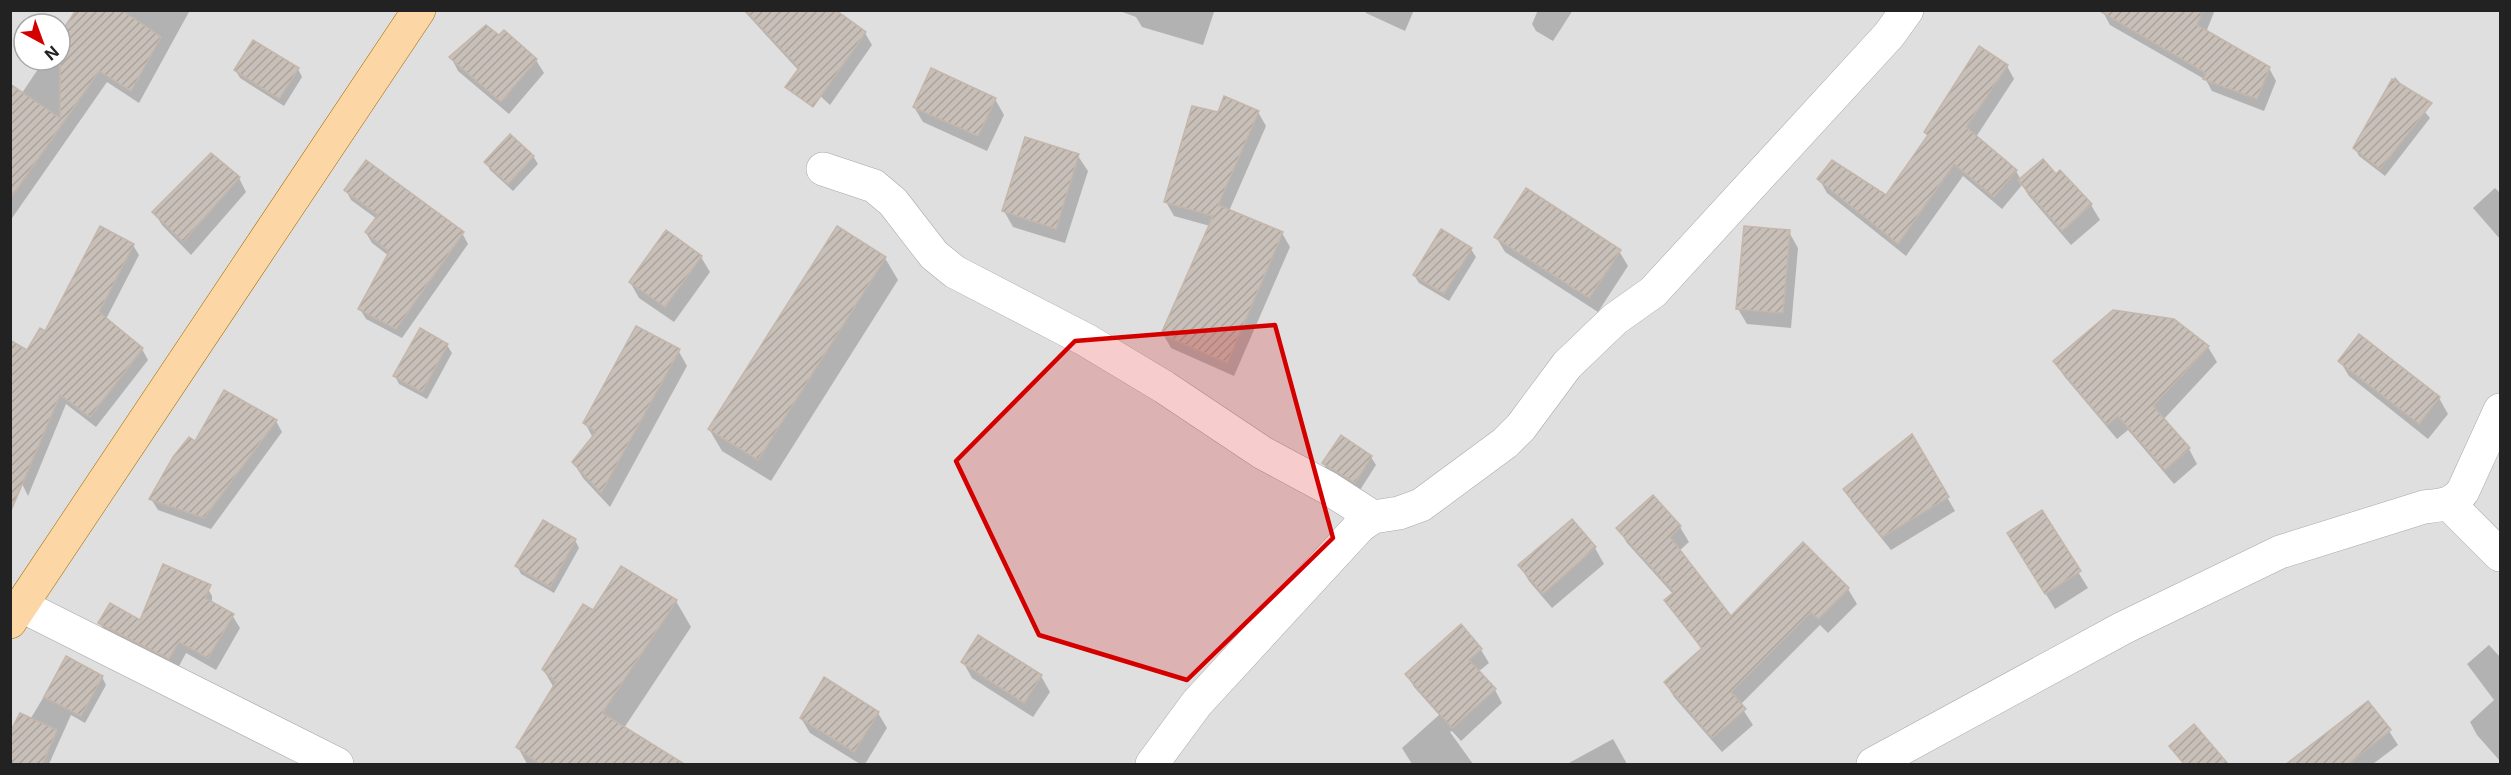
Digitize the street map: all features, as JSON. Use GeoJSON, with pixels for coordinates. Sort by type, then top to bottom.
{"type":"FeatureCollection","features":[{"type":"Feature","properties":{"kind":"main road"},"geometry":{"type":"LineString","coordinates":[[16,614],[419,10]]}},
{"type":"Feature","properties":{"kind":"street"},"geometry":{"type":"LineString","coordinates":[[1152,765],[1197,704],[1360,526],[1372,517],[1399,513],[1421,505],[1505,443],[1521,427],[1567,365],[1615,320],[1653,292],[1889,35],[1907,10]]}},
{"type":"Feature","properties":{"kind":"street"},"geometry":{"type":"LineString","coordinates":[[823,169],[874,186],[893,202],[934,255],[955,272],[1086,340],[1164,387],[1263,453],[1328,488],[1372,517]]}},
{"type":"Feature","properties":{"kind":"street"},"geometry":{"type":"LineString","coordinates":[[1873,765],[2123,628],[2280,552],[2424,507],[2449,504],[2463,491],[2500,410]]}},
{"type":"Feature","properties":{"kind":"street"},"geometry":{"type":"LineString","coordinates":[[2449,504],[2500,555]]}},
{"type":"Feature","properties":{"kind":"street"},"geometry":{"type":"LineString","coordinates":[[16,614],[337,765]]}},
{"type":"Feature","properties":{"kind":"highlighted area"},"geometry":{"type":"Polygon","coordinates":[[[1275,325],[1333,538],[1187,680],[1039,635],[956,461],[1075,341],[1275,325]]]}},
{"type":"Feature","properties":{"kind":"shaded area"},"geometry":{"type":"Polygon","coordinates":[[[11,11],[2500,11],[2500,764],[11,764],[11,11]]]}},
{"type":"Feature","properties":{"kind":"building"},"geometry":{"type":"Polygon","coordinates":[[[76,10],[122,10],[161,37],[131,91],[99,71],[10,199],[10,84],[60,118],[60,72],[72,72],[72,16],[76,10]]]}},
{"type":"Feature","properties":{"kind":"building"},"geometry":{"type":"Polygon","coordinates":[[[745,10],[837,11],[866,32],[813,107],[785,87],[799,68],[745,10]]]}},
{"type":"Feature","properties":{"kind":"building"},"geometry":{"type":"Polygon","coordinates":[[[2098,10],[2203,10],[2197,25],[2270,67],[2257,99],[2203,79],[2206,73],[2098,10]]]}},
{"type":"Feature","properties":{"kind":"building"},"geometry":{"type":"Polygon","coordinates":[[[486,25],[499,35],[504,30],[537,59],[501,102],[449,57],[486,25]]]}},
{"type":"Feature","properties":{"kind":"building"},"geometry":{"type":"Polygon","coordinates":[[[253,40],[299,68],[279,99],[234,70],[253,40]]]}},
{"type":"Feature","properties":{"kind":"building"},"geometry":{"type":"Polygon","coordinates":[[[1979,46],[2008,65],[1966,127],[2017,170],[1994,197],[1954,164],[1898,244],[1817,179],[1832,160],[1886,195],[1928,135],[1924,132],[1979,46]]]}},
{"type":"Feature","properties":{"kind":"building"},"geometry":{"type":"Polygon","coordinates":[[[931,68],[996,98],[978,136],[913,107],[931,68]]]}},
{"type":"Feature","properties":{"kind":"building"},"geometry":{"type":"Polygon","coordinates":[[[2392,79],[2432,103],[2380,169],[2353,148],[2392,79]]]}},
{"type":"Feature","properties":{"kind":"building"},"geometry":{"type":"Polygon","coordinates":[[[1224,96],[1259,111],[1218,205],[1283,232],[1227,363],[1161,334],[1213,216],[1164,202],[1192,106],[1218,112],[1224,96]]]}},
{"type":"Feature","properties":{"kind":"building"},"geometry":{"type":"Polygon","coordinates":[[[510,134],[534,156],[508,184],[484,162],[510,134]]]}},
{"type":"Feature","properties":{"kind":"building"},"geometry":{"type":"Polygon","coordinates":[[[1025,137],[1079,154],[1056,229],[1002,211],[1025,137]]]}},
{"type":"Feature","properties":{"kind":"building"},"geometry":{"type":"Polygon","coordinates":[[[211,153],[240,177],[183,242],[152,212],[211,153]]]}},
{"type":"Feature","properties":{"kind":"building"},"geometry":{"type":"Polygon","coordinates":[[[2043,159],[2056,174],[2060,170],[2092,204],[2062,231],[2018,180],[2043,159]]]}},
{"type":"Feature","properties":{"kind":"building"},"geometry":{"type":"Polygon","coordinates":[[[366,160],[464,232],[396,329],[358,309],[389,252],[365,232],[378,215],[344,190],[366,160]]]}},
{"type":"Feature","properties":{"kind":"building"},"geometry":{"type":"Polygon","coordinates":[[[1526,188],[1621,250],[1589,298],[1494,237],[1526,188]]]}},
{"type":"Feature","properties":{"kind":"building"},"geometry":{"type":"Polygon","coordinates":[[[100,226],[134,244],[99,312],[143,348],[90,417],[60,395],[10,513],[10,340],[27,350],[40,328],[45,331],[100,226]]]}},
{"type":"Feature","properties":{"kind":"building"},"geometry":{"type":"Polygon","coordinates":[[[837,226],[886,257],[758,460],[708,429],[837,226]]]}},
{"type":"Feature","properties":{"kind":"building"},"geometry":{"type":"Polygon","coordinates":[[[1744,226],[1790,230],[1783,313],[1736,309],[1744,226]]]}},
{"type":"Feature","properties":{"kind":"building"},"geometry":{"type":"Polygon","coordinates":[[[1441,229],[1472,248],[1444,294],[1413,275],[1441,229]]]}},
{"type":"Feature","properties":{"kind":"building"},"geometry":{"type":"Polygon","coordinates":[[[666,230],[702,256],[665,307],[629,282],[666,230]]]}},
{"type":"Feature","properties":{"kind":"building"},"geometry":{"type":"Polygon","coordinates":[[[2113,310],[2174,319],[2209,346],[2153,406],[2190,448],[2165,470],[2118,416],[2107,425],[2053,361],[2113,310]]]}},
{"type":"Feature","properties":{"kind":"building"},"geometry":{"type":"Polygon","coordinates":[[[636,326],[680,349],[601,493],[572,462],[596,432],[583,423],[636,326]]]}},
{"type":"Feature","properties":{"kind":"building"},"geometry":{"type":"Polygon","coordinates":[[[420,328],[448,344],[422,392],[393,376],[420,328]]]}},
{"type":"Feature","properties":{"kind":"building"},"geometry":{"type":"Polygon","coordinates":[[[2359,334],[2440,397],[2419,424],[2338,361],[2359,334]]]}},
{"type":"Feature","properties":{"kind":"building"},"geometry":{"type":"Polygon","coordinates":[[[224,390],[277,420],[204,518],[149,499],[173,457],[189,437],[195,441],[224,390]]]}},
{"type":"Feature","properties":{"kind":"building"},"geometry":{"type":"Polygon","coordinates":[[[1912,434],[1949,497],[1882,537],[1843,489],[1912,434]]]}},
{"type":"Feature","properties":{"kind":"building"},"geometry":{"type":"Polygon","coordinates":[[[1341,435],[1372,456],[1355,483],[1322,463],[1341,435]]]}},
{"type":"Feature","properties":{"kind":"building"},"geometry":{"type":"Polygon","coordinates":[[[1653,495],[1681,526],[1670,537],[1731,616],[1803,542],[1849,588],[1818,619],[1811,612],[1731,692],[1746,709],[1712,738],[1664,682],[1702,648],[1664,600],[1674,592],[1616,528],[1653,495]]]}},
{"type":"Feature","properties":{"kind":"building"},"geometry":{"type":"Polygon","coordinates":[[[2042,510],[2081,571],[2045,594],[2007,533],[2042,510]]]}},
{"type":"Feature","properties":{"kind":"building"},"geometry":{"type":"Polygon","coordinates":[[[1572,519],[1596,547],[1543,594],[1518,565],[1572,519]]]}},
{"type":"Feature","properties":{"kind":"building"},"geometry":{"type":"Polygon","coordinates":[[[543,520],[576,539],[550,587],[515,566],[543,520]]]}},
{"type":"Feature","properties":{"kind":"building"},"geometry":{"type":"Polygon","coordinates":[[[163,564],[211,585],[205,598],[234,614],[208,658],[179,642],[169,659],[98,623],[110,603],[140,620],[163,564]]]}},
{"type":"Feature","properties":{"kind":"building"},"geometry":{"type":"Polygon","coordinates":[[[621,566],[677,600],[602,713],[686,765],[541,765],[516,747],[556,682],[542,669],[583,604],[593,610],[621,566]]]}},
{"type":"Feature","properties":{"kind":"building"},"geometry":{"type":"Polygon","coordinates":[[[1461,624],[1482,649],[1469,660],[1496,689],[1452,728],[1405,674],[1461,624]]]}},
{"type":"Feature","properties":{"kind":"building"},"geometry":{"type":"Polygon","coordinates":[[[978,635],[1042,675],[1024,703],[961,662],[978,635]]]}},
{"type":"Feature","properties":{"kind":"building"},"geometry":{"type":"Polygon","coordinates":[[[66,656],[103,676],[81,716],[44,697],[66,656]]]}},
{"type":"Feature","properties":{"kind":"building"},"geometry":{"type":"Polygon","coordinates":[[[824,677],[879,712],[854,752],[800,718],[824,677]]]}},
{"type":"Feature","properties":{"kind":"building"},"geometry":{"type":"Polygon","coordinates":[[[2368,701],[2391,730],[2347,765],[2285,765],[2368,701]]]}},
{"type":"Feature","properties":{"kind":"building"},"geometry":{"type":"Polygon","coordinates":[[[20,713],[57,730],[42,765],[10,765],[10,732],[20,713]]]}},
{"type":"Feature","properties":{"kind":"building"},"geometry":{"type":"Polygon","coordinates":[[[2194,724],[2229,765],[2185,765],[2169,746],[2194,724]]]}}]}
